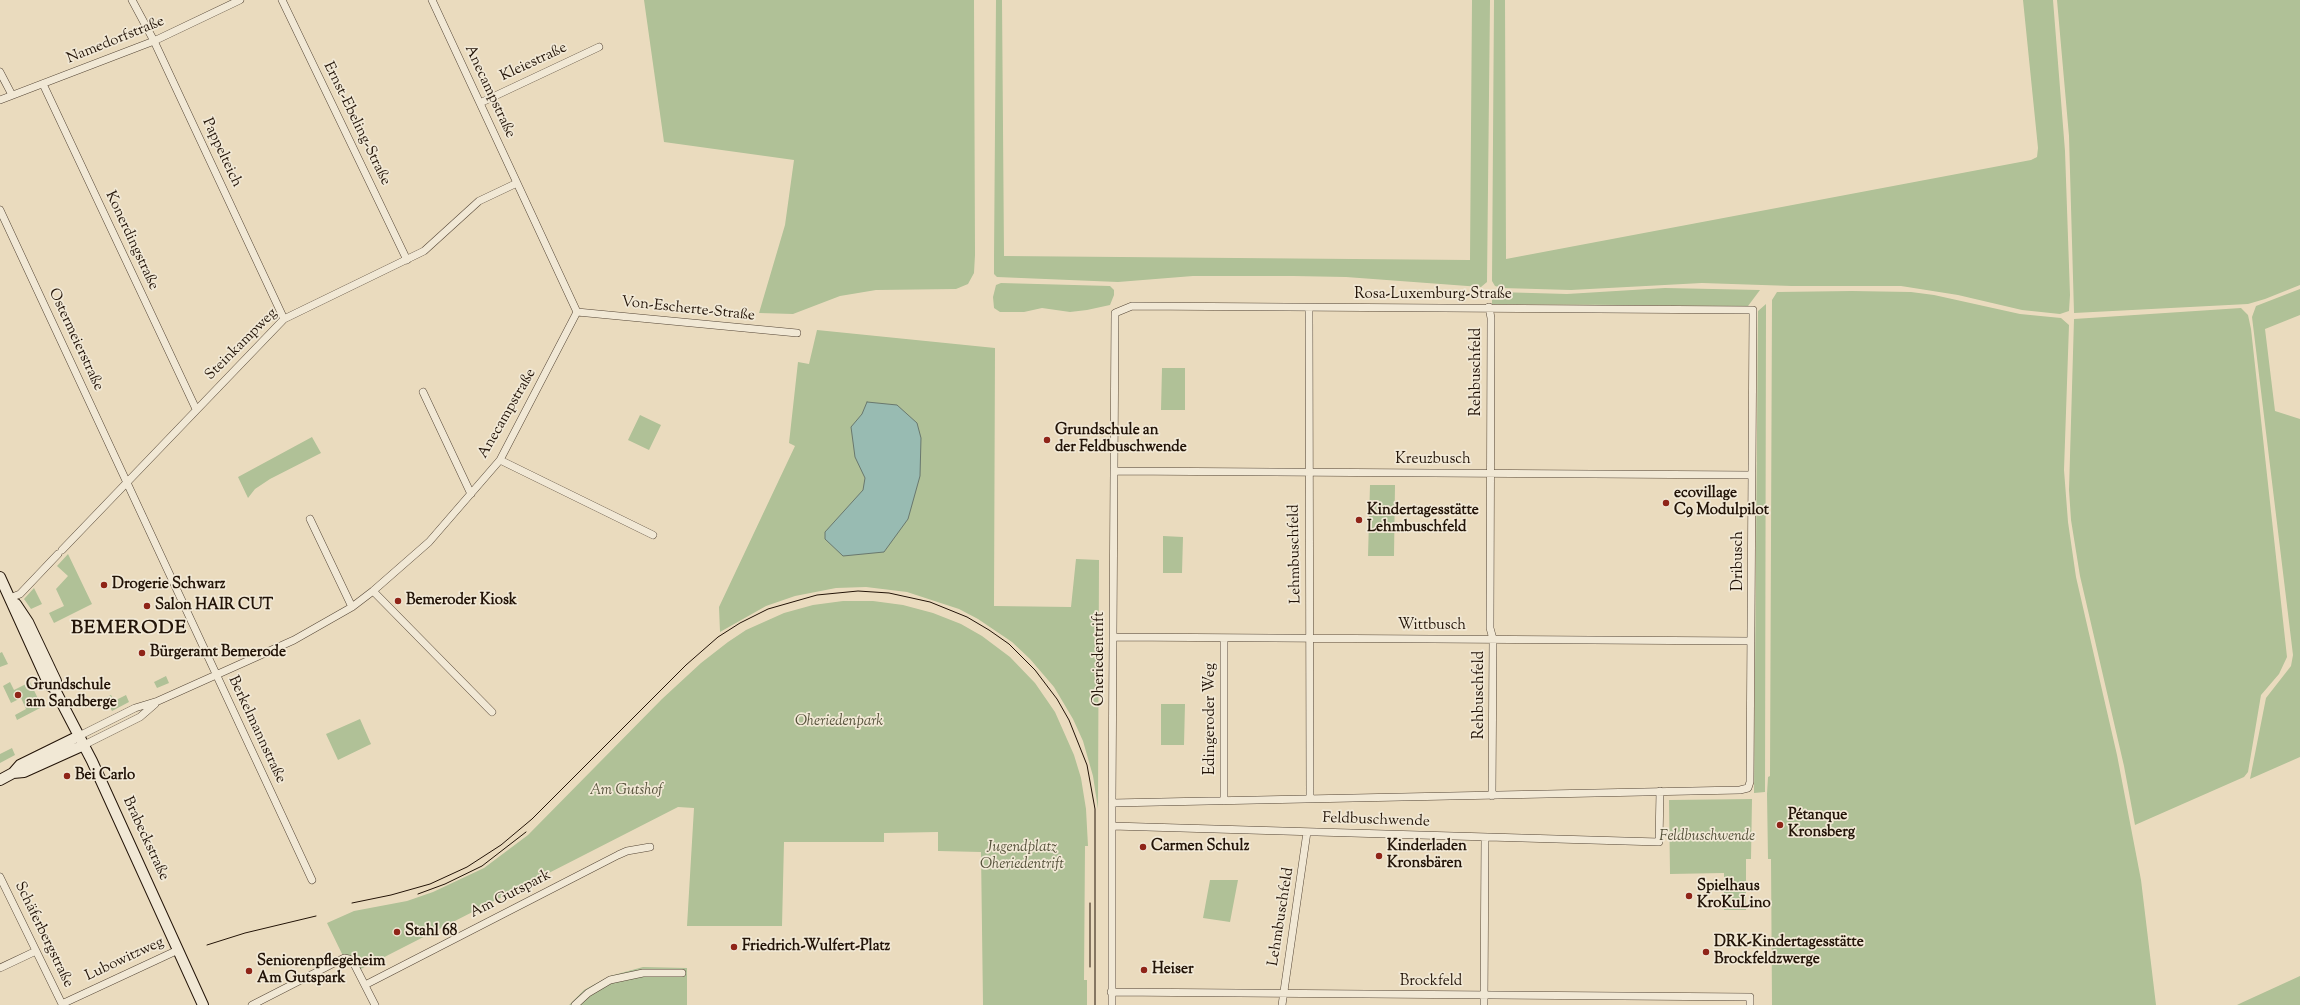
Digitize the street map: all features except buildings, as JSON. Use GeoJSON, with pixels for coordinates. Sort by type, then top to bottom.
{"type":"FeatureCollection","features":[{"type":"Feature","properties":{"kind":"main road","name":"Brabeckstraße"},"geometry":{"type":"LineString","coordinates":[[0,577],[10,598],[12,607],[49,685],[54,688],[81,740],[203,1005]]}},
{"type":"Feature","properties":{"kind":"main road"},"geometry":{"type":"LineString","coordinates":[[0,780],[13,773],[20,765],[81,740]]}},
{"type":"Feature","properties":{"kind":"street","name":"Pappelteich"},"geometry":{"type":"LineString","coordinates":[[132,0],[154,41],[284,318]]}},
{"type":"Feature","properties":{"kind":"street","name":"Namedorfstraße"},"geometry":{"type":"LineString","coordinates":[[0,100],[154,41],[240,0]]}},
{"type":"Feature","properties":{"kind":"street","name":"Ernst-Ebeling-Straße"},"geometry":{"type":"LineString","coordinates":[[282,0],[407,260]]}},
{"type":"Feature","properties":{"kind":"street","name":"Anecampstraße"},"geometry":{"type":"LineString","coordinates":[[81,740],[135,708],[158,701],[294,640],[352,607],[373,591],[429,542],[500,460],[577,312],[432,0]]}},
{"type":"Feature","properties":{"kind":"street","name":"Kleiestraße"},"geometry":{"type":"LineString","coordinates":[[480,103],[599,47]]}},
{"type":"Feature","properties":{"kind":"street"},"geometry":{"type":"LineString","coordinates":[[0,72],[12,95]]}},
{"type":"Feature","properties":{"kind":"street","name":"Konerdingstraße"},"geometry":{"type":"LineString","coordinates":[[43,84],[196,409]]}},
{"type":"Feature","properties":{"kind":"street","name":"Steinkampweg"},"geometry":{"type":"LineString","coordinates":[[10,598],[20,594],[284,318],[424,251],[479,201],[517,183]]}},
{"type":"Feature","properties":{"kind":"street","name":"Ostermeierstraße"},"geometry":{"type":"LineString","coordinates":[[0,210],[122,469],[126,482]]}},
{"type":"Feature","properties":{"kind":"street","name":"Rosa-Luxemburg-Straße"},"geometry":{"type":"LineString","coordinates":[[1115,313],[1132,306],[1309,308],[1489,307],[1753,310]]}},
{"type":"Feature","properties":{"kind":"street","name":"Rehbuschfeld"},"geometry":{"type":"LineString","coordinates":[[1489,307],[1491,318],[1490,628],[1493,639],[1492,796]]}},
{"type":"Feature","properties":{"kind":"street","name":"Lehmbuschfeld"},"geometry":{"type":"LineString","coordinates":[[1309,308],[1308,473],[1310,798]]}},
{"type":"Feature","properties":{"kind":"street","name":"Dribusch"},"geometry":{"type":"LineString","coordinates":[[1748,788],[1750,784],[1753,310]]}},
{"type":"Feature","properties":{"kind":"street","name":"Von-Escherte-Straße"},"geometry":{"type":"LineString","coordinates":[[577,312],[797,333]]}},
{"type":"Feature","properties":{"kind":"street","name":"Oheriedentrift"},"geometry":{"type":"LineString","coordinates":[[1112,1005],[1115,313]]}},
{"type":"Feature","properties":{"kind":"street"},"geometry":{"type":"LineString","coordinates":[[423,392],[471,494]]}},
{"type":"Feature","properties":{"kind":"street"},"geometry":{"type":"LineString","coordinates":[[500,460],[653,535]]}},
{"type":"Feature","properties":{"kind":"street","name":"Kreuzbusch"},"geometry":{"type":"LineString","coordinates":[[1114,472],[1752,475]]}},
{"type":"Feature","properties":{"kind":"street","name":"Berkelmannstraße"},"geometry":{"type":"LineString","coordinates":[[126,482],[312,880]]}},
{"type":"Feature","properties":{"kind":"street"},"geometry":{"type":"LineString","coordinates":[[310,520],[352,607]]}},
{"type":"Feature","properties":{"kind":"street"},"geometry":{"type":"LineString","coordinates":[[373,591],[492,712]]}},
{"type":"Feature","properties":{"kind":"street","name":"Wittbusch"},"geometry":{"type":"LineString","coordinates":[[1113,637],[1751,641]]}},
{"type":"Feature","properties":{"kind":"street","name":"Edingeroder Weg"},"geometry":{"type":"LineString","coordinates":[[1224,638],[1224,801]]}},
{"type":"Feature","properties":{"kind":"street","name":"Feldbuschwende"},"geometry":{"type":"LineString","coordinates":[[1112,803],[1310,798],[1492,796],[1660,792],[1748,788]]}},
{"type":"Feature","properties":{"kind":"street","name":"Feldbuschwende"},"geometry":{"type":"LineString","coordinates":[[1112,826],[1659,842],[1660,792]]}},
{"type":"Feature","properties":{"kind":"street","name":"Lehmbuschfeld"},"geometry":{"type":"LineString","coordinates":[[1282,1005],[1307,832]]}},
{"type":"Feature","properties":{"kind":"street"},"geometry":{"type":"LineString","coordinates":[[1484,1005],[1486,837]]}},
{"type":"Feature","properties":{"kind":"street","name":"Am Gutspark"},"geometry":{"type":"LineString","coordinates":[[365,985],[618,855],[627,851],[650,848]]}},
{"type":"Feature","properties":{"kind":"street","name":"Schäferbergstraße"},"geometry":{"type":"LineString","coordinates":[[0,877],[62,1004]]}},
{"type":"Feature","properties":{"kind":"street","name":"Lubowitzweg"},"geometry":{"type":"LineString","coordinates":[[62,1004],[178,950]]}},
{"type":"Feature","properties":{"kind":"street"},"geometry":{"type":"LineString","coordinates":[[0,968],[36,951]]}},
{"type":"Feature","properties":{"kind":"street"},"geometry":{"type":"LineString","coordinates":[[252,1005],[344,958],[353,962],[375,1005]]}},
{"type":"Feature","properties":{"kind":"street"},"geometry":{"type":"LineString","coordinates":[[575,1005],[588,993],[610,980],[643,973],[682,973]]}},
{"type":"Feature","properties":{"kind":"street","name":"Brockfeld"},"geometry":{"type":"LineString","coordinates":[[1112,992],[1485,995],[1750,1001]]}},
{"type":"Feature","properties":{"kind":"green space"},"geometry":{"type":"Polygon","coordinates":[[[644,0],[974,0],[975,255],[974,273],[968,284],[956,289],[876,290],[840,296],[793,314],[759,313],[785,225],[794,160],[664,142],[644,0]]]}},
{"type":"Feature","properties":{"kind":"green space"},"geometry":{"type":"Polygon","coordinates":[[[996,0],[1002,0],[1004,256],[1470,260],[1472,0],[1490,0],[1487,282],[1481,287],[1346,277],[1193,276],[1118,282],[997,277],[994,274],[996,0]]]}},
{"type":"Feature","properties":{"kind":"green space"},"geometry":{"type":"Polygon","coordinates":[[[1494,0],[1505,0],[1506,259],[2031,160],[2037,157],[2038,148],[2023,0],[2053,0],[2065,151],[2070,295],[2069,311],[2060,314],[2022,310],[1958,295],[1901,286],[1792,286],[1702,283],[1571,290],[1502,288],[1495,286],[1492,281],[1494,0]]]}},
{"type":"Feature","properties":{"kind":"green space"},"geometry":{"type":"Polygon","coordinates":[[[2057,0],[2300,0],[2300,285],[2248,304],[2074,313],[2069,136],[2057,0]]]}},
{"type":"Feature","properties":{"kind":"green space"},"geometry":{"type":"Polygon","coordinates":[[[1001,283],[1110,286],[1114,290],[1114,295],[1110,305],[1087,310],[1070,312],[1042,308],[1024,312],[1000,312],[994,308],[993,297],[996,285],[1001,283]]]}},
{"type":"Feature","properties":{"kind":"green space"},"geometry":{"type":"Polygon","coordinates":[[[1665,288],[1760,290],[1748,306],[1492,304],[1492,294],[1497,292],[1567,294],[1665,288]]]}},
{"type":"Feature","properties":{"kind":"green space"},"geometry":{"type":"Polygon","coordinates":[[[2300,289],[2300,315],[2265,329],[2275,411],[2300,419],[2300,757],[2250,779],[2266,698],[2291,666],[2293,655],[2252,317],[2256,306],[2300,289]]]}},
{"type":"Feature","properties":{"kind":"green space"},"geometry":{"type":"Polygon","coordinates":[[[1777,292],[1911,292],[1934,295],[2020,314],[2061,318],[2069,325],[2064,470],[2068,522],[2076,577],[2117,755],[2141,880],[2156,1005],[1772,1005],[1771,859],[1768,859],[1767,794],[1768,777],[1770,776],[1772,300],[1777,292]]]}},
{"type":"Feature","properties":{"kind":"green space"},"geometry":{"type":"Polygon","coordinates":[[[1766,304],[1765,792],[1754,793],[1758,311],[1766,304]]]}},
{"type":"Feature","properties":{"kind":"green space"},"geometry":{"type":"Polygon","coordinates":[[[2241,308],[2248,315],[2251,329],[2287,657],[2279,674],[2261,695],[2248,772],[2244,777],[2135,825],[2124,766],[2080,576],[2071,520],[2069,490],[2074,319],[2241,308]]]}},
{"type":"Feature","properties":{"kind":"green space"},"geometry":{"type":"Polygon","coordinates":[[[817,330],[995,348],[994,606],[1071,607],[1076,559],[1099,560],[1098,809],[1093,776],[1083,741],[1073,719],[1054,687],[1030,659],[1012,642],[978,619],[959,609],[907,592],[866,587],[836,588],[795,596],[766,606],[720,632],[719,607],[795,446],[789,443],[798,362],[809,364],[817,330]]]}},
{"type":"Feature","properties":{"kind":"green space"},"geometry":{"type":"Polygon","coordinates":[[[1162,368],[1185,368],[1185,410],[1161,410],[1162,368]]]}},
{"type":"Feature","properties":{"kind":"green space"},"geometry":{"type":"Polygon","coordinates":[[[640,415],[661,425],[649,450],[628,440],[640,415]]]}},
{"type":"Feature","properties":{"kind":"green space"},"geometry":{"type":"Polygon","coordinates":[[[312,437],[321,453],[270,479],[255,489],[248,498],[238,477],[312,437]]]}},
{"type":"Feature","properties":{"kind":"green space"},"geometry":{"type":"Polygon","coordinates":[[[1370,485],[1395,485],[1394,556],[1368,556],[1370,485]]]}},
{"type":"Feature","properties":{"kind":"green space"},"geometry":{"type":"Polygon","coordinates":[[[1163,536],[1183,537],[1182,573],[1163,573],[1163,536]]]}},
{"type":"Feature","properties":{"kind":"green space"},"geometry":{"type":"Polygon","coordinates":[[[68,554],[92,604],[54,623],[49,613],[64,606],[56,589],[68,576],[57,566],[68,554]]]}},
{"type":"Feature","properties":{"kind":"green space"},"geometry":{"type":"Polygon","coordinates":[[[34,588],[42,604],[31,609],[24,599],[34,588]]]}},
{"type":"Feature","properties":{"kind":"green space","name":"Oheriedenpark"},"geometry":{"type":"Polygon","coordinates":[[[843,601],[873,601],[903,605],[933,613],[961,624],[982,636],[1010,657],[1035,683],[1055,712],[1074,755],[1081,778],[1086,809],[1088,846],[1085,846],[1084,980],[1087,980],[1087,1005],[983,1005],[981,852],[938,851],[938,832],[884,833],[884,842],[784,842],[782,926],[687,926],[694,808],[678,807],[357,971],[344,958],[327,923],[354,911],[407,901],[433,892],[484,868],[528,835],[662,699],[701,663],[728,642],[746,630],[784,613],[813,605],[843,601]]]}},
{"type":"Feature","properties":{"kind":"green space"},"geometry":{"type":"Polygon","coordinates":[[[2,652],[8,664],[0,667],[0,653],[2,652]]]}},
{"type":"Feature","properties":{"kind":"green space"},"geometry":{"type":"Polygon","coordinates":[[[166,676],[169,683],[157,688],[154,682],[166,676]]]}},
{"type":"Feature","properties":{"kind":"green space"},"geometry":{"type":"Polygon","coordinates":[[[10,682],[14,690],[30,682],[42,707],[17,720],[15,715],[26,709],[21,698],[11,703],[3,686],[10,682]]]}},
{"type":"Feature","properties":{"kind":"green space"},"geometry":{"type":"Polygon","coordinates":[[[111,695],[114,701],[126,695],[129,702],[112,711],[105,698],[111,695]]]}},
{"type":"Feature","properties":{"kind":"green space"},"geometry":{"type":"Polygon","coordinates":[[[1161,704],[1185,704],[1184,745],[1161,745],[1161,704]]]}},
{"type":"Feature","properties":{"kind":"green space"},"geometry":{"type":"Polygon","coordinates":[[[360,719],[371,744],[338,760],[326,734],[360,719]]]}},
{"type":"Feature","properties":{"kind":"green space"},"geometry":{"type":"Polygon","coordinates":[[[12,748],[15,755],[0,763],[0,754],[12,748]]]}},
{"type":"Feature","properties":{"kind":"green space","name":"Feldbuschwende"},"geometry":{"type":"Polygon","coordinates":[[[1752,799],[1751,859],[1746,859],[1746,910],[1724,910],[1724,873],[1670,874],[1669,800],[1752,799]]]}},
{"type":"Feature","properties":{"kind":"green space"},"geometry":{"type":"Polygon","coordinates":[[[1210,880],[1238,880],[1230,922],[1203,918],[1210,880]]]}},
{"type":"Feature","properties":{"kind":"green space"},"geometry":{"type":"Polygon","coordinates":[[[643,967],[687,968],[687,1005],[569,1005],[584,990],[610,976],[643,967]]]}},
{"type":"Feature","properties":{"kind":"green space"},"geometry":{"type":"Polygon","coordinates":[[[2300,976],[2300,1005],[2237,1005],[2241,1003],[2300,976]]]}},
{"type":"Feature","properties":{"kind":"water"},"geometry":{"type":"Polygon","coordinates":[[[867,402],[897,405],[917,423],[921,438],[920,476],[908,519],[884,552],[843,556],[825,539],[825,532],[863,490],[865,478],[855,457],[851,427],[862,414],[867,402]]]}},
{"type":"Feature","properties":{"kind":"tram line"},"geometry":{"type":"LineString","coordinates":[[352,903],[391,895],[430,884],[467,867],[501,845],[532,819],[686,665],[718,637],[740,623],[768,609],[817,595],[858,591],[889,593],[930,602],[967,617],[1009,644],[1035,670],[1057,699],[1069,720],[1087,765],[1095,809],[1095,1005]]}},
{"type":"Feature","properties":{"kind":"tram line"},"geometry":{"type":"LineString","coordinates":[[418,894],[445,884],[482,866],[526,832]]}},
{"type":"Feature","properties":{"kind":"tram line"},"geometry":{"type":"LineString","coordinates":[[1090,903],[1090,967]]}},
{"type":"Feature","properties":{"kind":"tram line"},"geometry":{"type":"LineString","coordinates":[[207,945],[245,933],[316,916]]}},
{"type":"Feature","properties":{"kind":"place","name":"Grundschule an der Feldbuschwende"},"geometry":{"type":"Point","coordinates":[1047,440]}},
{"type":"Feature","properties":{"kind":"place","name":"ecovillage C9 Modulpilot"},"geometry":{"type":"Point","coordinates":[1666,503]}},
{"type":"Feature","properties":{"kind":"place","name":"Kindertagesstätte Lehmbuschfeld"},"geometry":{"type":"Point","coordinates":[1359,520]}},
{"type":"Feature","properties":{"kind":"place","name":"Drogerie Schwarz"},"geometry":{"type":"Point","coordinates":[104,585]}},
{"type":"Feature","properties":{"kind":"place","name":"Bemeroder Kiosk"},"geometry":{"type":"Point","coordinates":[398,601]}},
{"type":"Feature","properties":{"kind":"place","name":"Salon HAIR CUT"},"geometry":{"type":"Point","coordinates":[147,606]}},
{"type":"Feature","properties":{"kind":"place","name":"Bürgeramt Bemerode"},"geometry":{"type":"Point","coordinates":[142,653]}},
{"type":"Feature","properties":{"kind":"place","name":"Grundschule am Sandberge"},"geometry":{"type":"Point","coordinates":[18,695]}},
{"type":"Feature","properties":{"kind":"place","name":"Bei Carlo"},"geometry":{"type":"Point","coordinates":[67,776]}},
{"type":"Feature","properties":{"kind":"place","name":"Pétanque Kronsberg"},"geometry":{"type":"Point","coordinates":[1780,825]}},
{"type":"Feature","properties":{"kind":"place","name":"Carmen Schulz"},"geometry":{"type":"Point","coordinates":[1143,847]}},
{"type":"Feature","properties":{"kind":"place","name":"Kinderladen Kronsbären"},"geometry":{"type":"Point","coordinates":[1379,856]}},
{"type":"Feature","properties":{"kind":"place","name":"Spielhaus KroKuLino"},"geometry":{"type":"Point","coordinates":[1689,896]}},
{"type":"Feature","properties":{"kind":"place","name":"Stahl 68"},"geometry":{"type":"Point","coordinates":[397,932]}},
{"type":"Feature","properties":{"kind":"place","name":"Friedrich-Wulfert-Platz"},"geometry":{"type":"Point","coordinates":[734,947]}},
{"type":"Feature","properties":{"kind":"place","name":"DRK-Kindertagesstätte Brockfeldzwerge"},"geometry":{"type":"Point","coordinates":[1706,952]}},
{"type":"Feature","properties":{"kind":"place","name":"Heiser"},"geometry":{"type":"Point","coordinates":[1144,970]}},
{"type":"Feature","properties":{"kind":"place","name":"Seniorenpflegeheim Am Gutspark"},"geometry":{"type":"Point","coordinates":[249,971]}},
{"type":"Feature","properties":{"kind":"district","name":"BEMERODE"},"geometry":{"type":"Point","coordinates":[129,630]}},
{"type":"Feature","properties":{"kind":"park label","name":"Am Gutshof"},"geometry":{"type":"Point","coordinates":[626,791]}},
{"type":"Feature","properties":{"kind":"park label","name":"Jugendplatz Oheriedentrift"},"geometry":{"type":"Point","coordinates":[1022,856]}}]}
